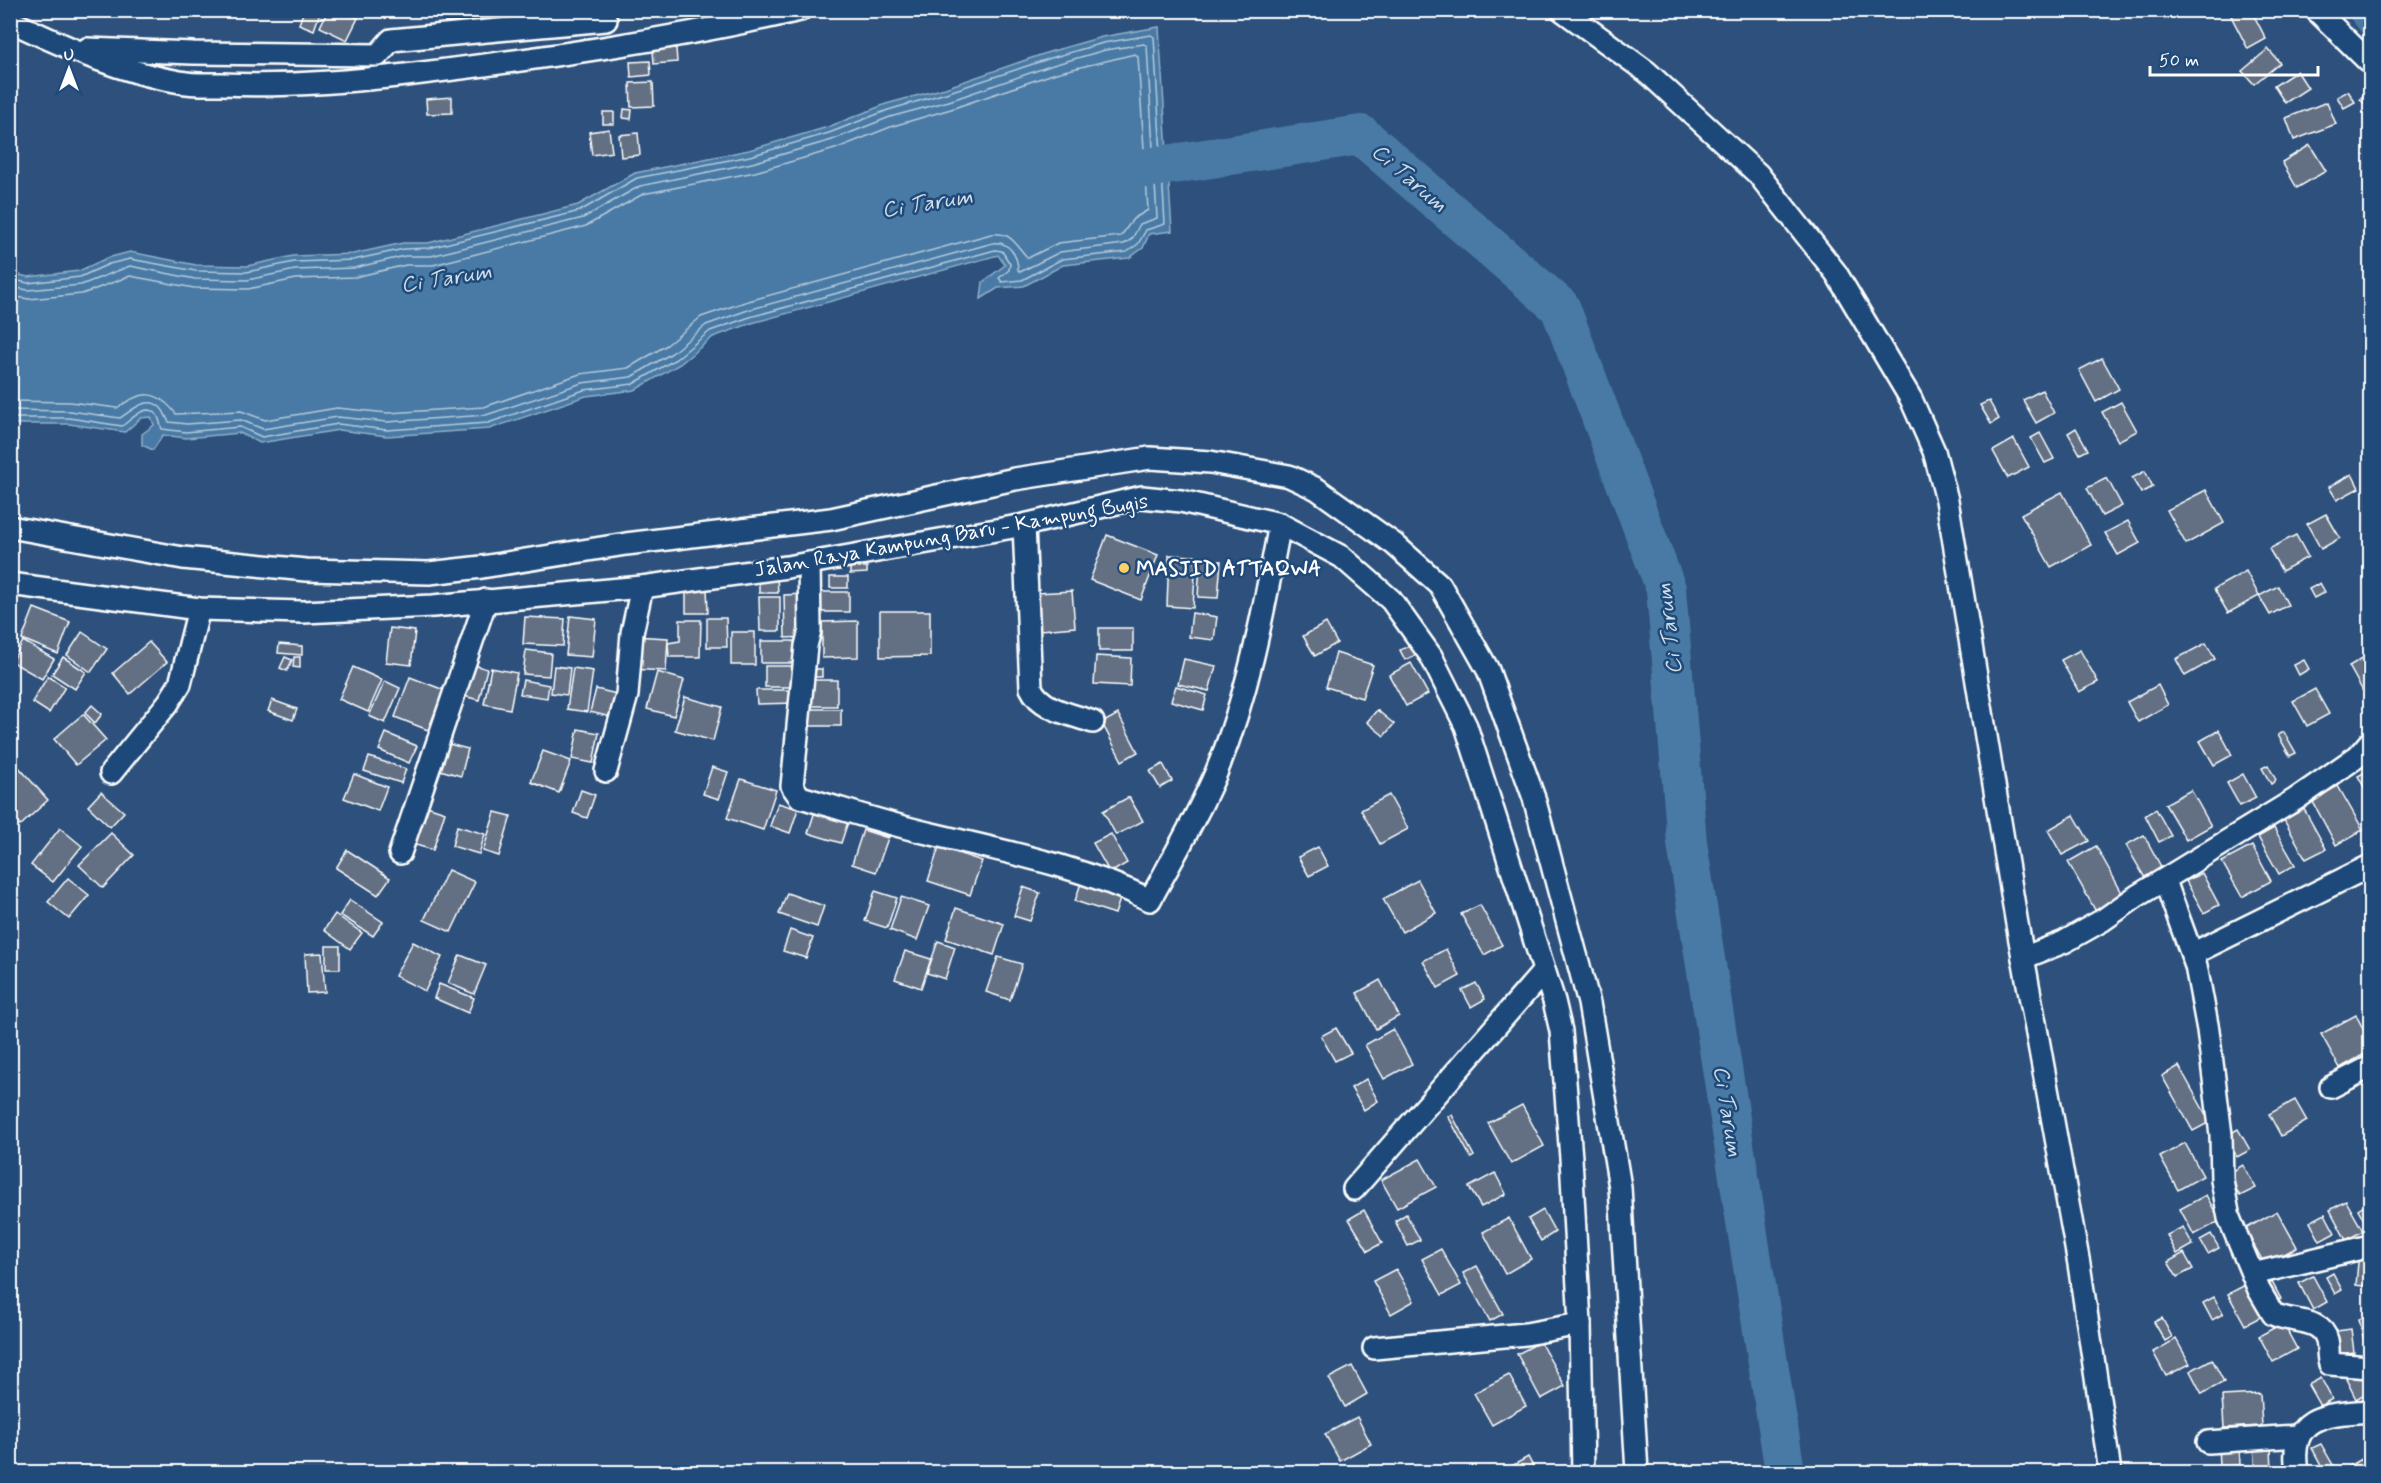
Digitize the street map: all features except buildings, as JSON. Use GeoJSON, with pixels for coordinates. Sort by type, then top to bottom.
{"type":"FeatureCollection","features":[{"type":"Feature","properties":{"kind":"street"},"geometry":{"type":"LineString","coordinates":[[10,21],[66,48],[117,67],[181,82],[250,86],[353,81],[658,40],[800,10]]}},
{"type":"Feature","properties":{"kind":"street"},"geometry":{"type":"LineString","coordinates":[[1562,10],[1647,72],[1758,174],[1836,273],[1911,399],[1934,451],[1947,500],[2023,958],[2079,1264],[2110,1473]]}},
{"type":"Feature","properties":{"kind":"street"},"geometry":{"type":"LineString","coordinates":[[2316,10],[2370,63]]}},
{"type":"Feature","properties":{"kind":"street"},"geometry":{"type":"LineString","coordinates":[[66,48],[193,54],[378,55],[391,40],[606,20]]}},
{"type":"Feature","properties":{"kind":"street"},"geometry":{"type":"LineString","coordinates":[[10,527],[183,558],[306,570],[429,573],[626,544],[831,519],[1015,480],[1150,458],[1210,462],[1289,476],[1317,489],[1394,544],[1440,585],[1488,670],[1534,798],[1589,1003],[1620,1187],[1637,1473]]}},
{"type":"Feature","properties":{"kind":"street","name":"Jalan Raya Kampung Baru - Kampung Bugis"},"geometry":{"type":"LineString","coordinates":[[10,584],[199,609],[303,612],[433,606],[642,587],[808,563],[1024,525],[1148,497],[1210,507],[1280,524],[1312,539],[1342,557],[1391,600],[1431,656],[1466,726],[1544,971],[1561,1031],[1580,1324],[1583,1473]]}},
{"type":"Feature","properties":{"kind":"street"},"geometry":{"type":"LineString","coordinates":[[808,563],[810,630],[806,646],[792,786],[800,797],[929,834],[1064,865],[1119,884],[1150,900],[1191,825],[1216,771],[1257,647],[1280,524]]}},
{"type":"Feature","properties":{"kind":"street"},"geometry":{"type":"LineString","coordinates":[[1024,525],[1031,688],[1036,698],[1043,704],[1093,722]]}},
{"type":"Feature","properties":{"kind":"street"},"geometry":{"type":"LineString","coordinates":[[606,771],[627,695],[632,633],[642,587]]}},
{"type":"Feature","properties":{"kind":"street"},"geometry":{"type":"LineString","coordinates":[[400,853],[486,600]]}},
{"type":"Feature","properties":{"kind":"street"},"geometry":{"type":"LineString","coordinates":[[111,772],[168,703],[180,684],[199,609]]}},
{"type":"Feature","properties":{"kind":"street"},"geometry":{"type":"LineString","coordinates":[[2023,958],[2064,942],[2296,799],[2358,756],[2370,742]]}},
{"type":"Feature","properties":{"kind":"street"},"geometry":{"type":"LineString","coordinates":[[2192,954],[2370,866]]}},
{"type":"Feature","properties":{"kind":"street"},"geometry":{"type":"LineString","coordinates":[[2165,880],[2192,954],[2208,1030],[2221,1135],[2222,1180],[2229,1218],[2273,1314],[2297,1322],[2312,1323],[2323,1332],[2327,1339],[2330,1364],[2370,1367]]}},
{"type":"Feature","properties":{"kind":"street"},"geometry":{"type":"LineString","coordinates":[[1354,1188],[1544,971]]}},
{"type":"Feature","properties":{"kind":"street"},"geometry":{"type":"LineString","coordinates":[[2331,1087],[2370,1067]]}},
{"type":"Feature","properties":{"kind":"street"},"geometry":{"type":"LineString","coordinates":[[2253,1274],[2370,1246]]}},
{"type":"Feature","properties":{"kind":"street"},"geometry":{"type":"LineString","coordinates":[[1374,1348],[1527,1334],[1580,1324]]}},
{"type":"Feature","properties":{"kind":"street"},"geometry":{"type":"LineString","coordinates":[[2208,1442],[2297,1436],[2316,1420],[2334,1413],[2370,1411]]}},
{"type":"Feature","properties":{"kind":"street"},"geometry":{"type":"LineString","coordinates":[[2297,1436],[2297,1473]]}},
{"type":"Feature","properties":{"kind":"water"},"geometry":{"type":"Polygon","coordinates":[[[1159,27],[1172,231],[1149,234],[1143,248],[1129,258],[1063,265],[1024,286],[998,288],[981,299],[983,282],[1005,265],[998,255],[752,323],[713,337],[680,364],[635,390],[586,396],[489,429],[387,436],[339,430],[260,443],[240,433],[186,438],[163,435],[153,450],[142,445],[142,434],[154,425],[151,417],[141,418],[125,432],[69,424],[11,424],[11,273],[28,277],[79,271],[107,258],[130,252],[196,265],[247,266],[293,256],[353,254],[403,243],[428,243],[578,205],[635,173],[749,150],[828,127],[886,104],[945,88],[1049,52],[1102,37],[1159,27]]]}},
{"type":"Feature","properties":{"kind":"waterway"},"geometry":{"type":"LineString","coordinates":[[2359,10],[2370,24]]}},
{"type":"Feature","properties":{"kind":"waterway","name":"Ci Tarum"},"geometry":{"type":"LineString","coordinates":[[1114,173],[1361,135],[1560,307],[1666,589],[1687,843],[1785,1472]]}},
{"type":"Feature","properties":{"kind":"place","name":"MASJID ATTAQWA"},"geometry":{"type":"Point","coordinates":[1124,568]}}]}
